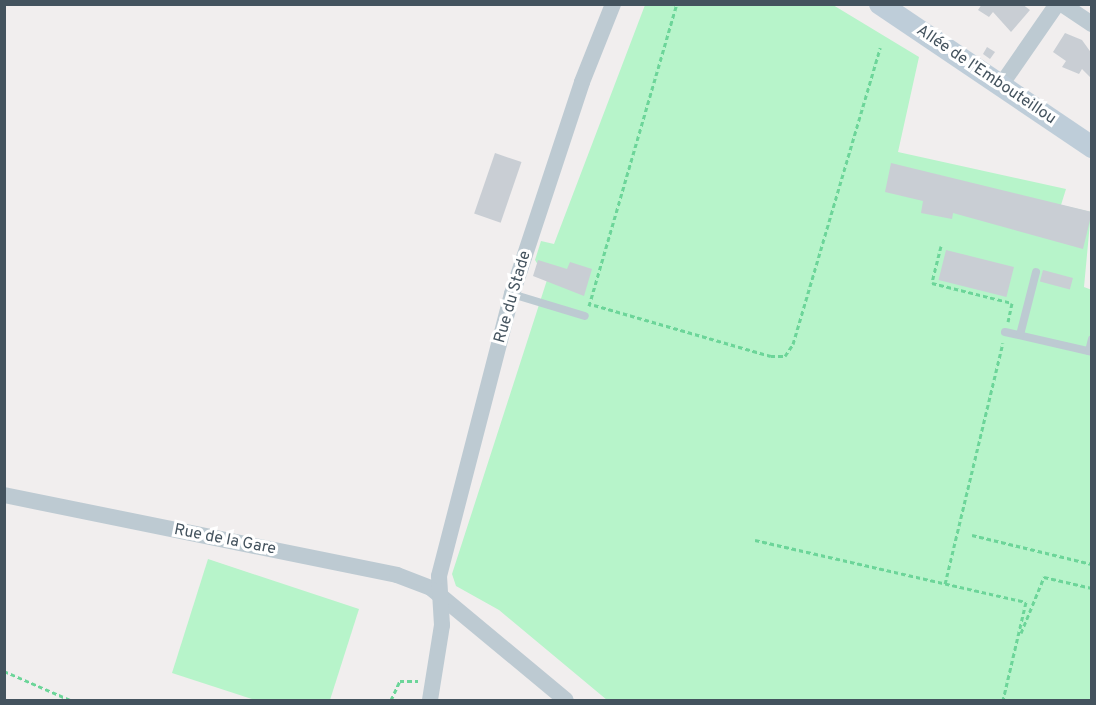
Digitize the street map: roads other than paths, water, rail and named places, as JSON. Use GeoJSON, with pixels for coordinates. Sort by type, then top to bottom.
{"type":"FeatureCollection","features":[{"type":"Feature","properties":{"kind":"street","name":"Rue du Stade"},"geometry":{"type":"LineString","coordinates":[[430,700],[431,682],[442,625],[439,576],[512,294],[582,82],[613,4]]}},
{"type":"Feature","properties":{"kind":"street","name":"Allée de l'Embouteillou"},"geometry":{"type":"LineString","coordinates":[[880,4],[1092,147]]}},
{"type":"Feature","properties":{"kind":"street"},"geometry":{"type":"LineString","coordinates":[[1001,85],[1057,4]]}},
{"type":"Feature","properties":{"kind":"street"},"geometry":{"type":"LineString","coordinates":[[1062,4],[1092,24]]}},
{"type":"Feature","properties":{"kind":"street","name":"Rue de la Gare"},"geometry":{"type":"LineString","coordinates":[[4,495],[397,574],[431,588],[566,700]]}},
{"type":"Feature","properties":{"kind":"lane"},"geometry":{"type":"LineString","coordinates":[[1020,335],[1036,273]]}},
{"type":"Feature","properties":{"kind":"lane"},"geometry":{"type":"LineString","coordinates":[[512,294],[585,316]]}},
{"type":"Feature","properties":{"kind":"lane"},"geometry":{"type":"LineString","coordinates":[[1005,332],[1090,352],[1092,339]]}}]}
